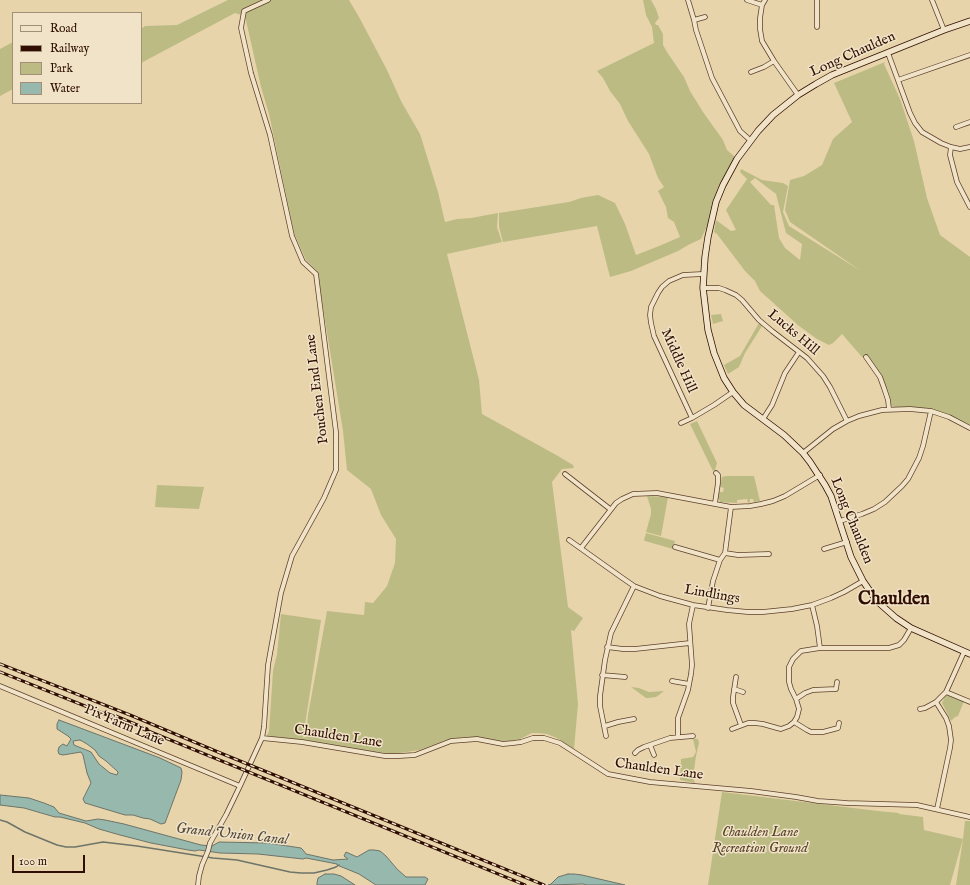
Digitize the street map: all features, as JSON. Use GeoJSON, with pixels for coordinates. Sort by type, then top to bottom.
{"type":"FeatureCollection","features":[{"type":"Feature","properties":{"kind":"street","name":"Pouchen End Lane"},"geometry":{"type":"LineString","coordinates":[[198,885],[203,860],[210,843],[226,815],[262,738],[268,665],[281,593],[292,556],[324,498],[336,470],[336,432],[316,274],[303,262],[292,236],[270,135],[251,73],[241,28],[244,11],[268,0]]}},
{"type":"Feature","properties":{"kind":"street"},"geometry":{"type":"LineString","coordinates":[[688,0],[712,78],[740,131],[750,140]]}},
{"type":"Feature","properties":{"kind":"street"},"geometry":{"type":"LineString","coordinates":[[747,0],[762,5]]}},
{"type":"Feature","properties":{"kind":"street"},"geometry":{"type":"LineString","coordinates":[[765,0],[762,5],[760,18],[762,41],[798,95]]}},
{"type":"Feature","properties":{"kind":"street"},"geometry":{"type":"LineString","coordinates":[[817,0],[818,27]]}},
{"type":"Feature","properties":{"kind":"street"},"geometry":{"type":"LineString","coordinates":[[932,0],[944,30]]}},
{"type":"Feature","properties":{"kind":"street"},"geometry":{"type":"LineString","coordinates":[[694,20],[706,17]]}},
{"type":"Feature","properties":{"kind":"street","name":"Long Chaulden"},"geometry":{"type":"LineString","coordinates":[[970,21],[832,75],[798,95],[773,115],[742,151],[723,185],[716,202],[708,236],[703,274],[706,321],[714,353],[724,378],[744,405],[784,434],[803,453],[820,475],[831,496],[851,557],[863,581],[879,603],[896,618],[911,628],[970,654]]}},
{"type":"Feature","properties":{"kind":"street"},"geometry":{"type":"LineString","coordinates":[[888,53],[910,113],[922,132],[941,143],[952,147],[960,149],[970,146]]}},
{"type":"Feature","properties":{"kind":"street"},"geometry":{"type":"LineString","coordinates":[[898,80],[970,55]]}},
{"type":"Feature","properties":{"kind":"street"},"geometry":{"type":"LineString","coordinates":[[751,72],[774,61]]}},
{"type":"Feature","properties":{"kind":"street"},"geometry":{"type":"LineString","coordinates":[[956,127],[970,122]]}},
{"type":"Feature","properties":{"kind":"street"},"geometry":{"type":"LineString","coordinates":[[952,147],[950,155],[957,182],[970,207]]}},
{"type":"Feature","properties":{"kind":"street","name":"Middle Hill"},"geometry":{"type":"LineString","coordinates":[[692,418],[654,336],[650,315],[658,293],[669,281],[683,275],[703,274]]}},
{"type":"Feature","properties":{"kind":"street","name":"Lucks Hill"},"geometry":{"type":"LineString","coordinates":[[703,288],[726,290],[736,295],[768,327],[807,358],[823,376],[830,387],[847,421]]}},
{"type":"Feature","properties":{"kind":"street"},"geometry":{"type":"LineString","coordinates":[[763,419],[772,405],[785,372],[799,352]]}},
{"type":"Feature","properties":{"kind":"street"},"geometry":{"type":"LineString","coordinates":[[866,357],[880,377],[889,409]]}},
{"type":"Feature","properties":{"kind":"street"},"geometry":{"type":"LineString","coordinates":[[681,423],[714,405],[733,392]]}},
{"type":"Feature","properties":{"kind":"street"},"geometry":{"type":"LineString","coordinates":[[803,453],[833,429],[847,421],[859,416],[889,409],[931,411],[949,417],[970,428]]}},
{"type":"Feature","properties":{"kind":"street"},"geometry":{"type":"LineString","coordinates":[[840,521],[874,509],[885,502],[902,486],[919,458],[931,411]]}},
{"type":"Feature","properties":{"kind":"street"},"geometry":{"type":"LineString","coordinates":[[714,503],[718,483],[718,475],[716,473]]}},
{"type":"Feature","properties":{"kind":"street"},"geometry":{"type":"LineString","coordinates":[[565,474],[610,509]]}},
{"type":"Feature","properties":{"kind":"street"},"geometry":{"type":"LineString","coordinates":[[581,548],[610,509],[622,499],[633,494],[657,493],[731,507],[761,504],[785,496],[820,475]]}},
{"type":"Feature","properties":{"kind":"street"},"geometry":{"type":"LineString","coordinates":[[708,608],[713,581],[720,560],[725,553],[731,507]]}},
{"type":"Feature","properties":{"kind":"street","name":"Lindlings"},"geometry":{"type":"LineString","coordinates":[[569,540],[634,586],[660,596],[708,608],[741,612],[779,611],[812,605],[844,592],[863,581]]}},
{"type":"Feature","properties":{"kind":"street"},"geometry":{"type":"LineString","coordinates":[[824,549],[847,542]]}},
{"type":"Feature","properties":{"kind":"street"},"geometry":{"type":"LineString","coordinates":[[675,547],[720,560]]}},
{"type":"Feature","properties":{"kind":"street"},"geometry":{"type":"LineString","coordinates":[[725,553],[738,555],[769,554]]}},
{"type":"Feature","properties":{"kind":"street"},"geometry":{"type":"LineString","coordinates":[[606,736],[600,706],[600,696],[607,647],[611,633],[634,586]]}},
{"type":"Feature","properties":{"kind":"street"},"geometry":{"type":"LineString","coordinates":[[678,736],[678,718],[689,684],[692,665],[689,624],[693,604]]}},
{"type":"Feature","properties":{"kind":"street"},"geometry":{"type":"LineString","coordinates":[[812,605],[820,648]]}},
{"type":"Feature","properties":{"kind":"street"},"geometry":{"type":"LineString","coordinates":[[732,730],[748,723],[763,724],[781,729],[794,722],[799,709],[789,682],[789,667],[791,662],[802,651],[820,648],[889,648],[899,645],[904,640],[911,628]]}},
{"type":"Feature","properties":{"kind":"street"},"geometry":{"type":"LineString","coordinates":[[607,647],[635,649],[690,643]]}},
{"type":"Feature","properties":{"kind":"street"},"geometry":{"type":"LineString","coordinates":[[920,709],[929,707],[946,692],[964,652]]}},
{"type":"Feature","properties":{"kind":"street"},"geometry":{"type":"LineString","coordinates":[[602,675],[625,677]]}},
{"type":"Feature","properties":{"kind":"street"},"geometry":{"type":"LineString","coordinates":[[736,677],[733,703],[741,726]]}},
{"type":"Feature","properties":{"kind":"street"},"geometry":{"type":"LineString","coordinates":[[672,681],[689,684]]}},
{"type":"Feature","properties":{"kind":"street"},"geometry":{"type":"LineString","coordinates":[[796,699],[813,690],[836,689],[837,682]]}},
{"type":"Feature","properties":{"kind":"street","name":"Pix Farm Lane"},"geometry":{"type":"LineString","coordinates":[[0,686],[240,786]]}},
{"type":"Feature","properties":{"kind":"street"},"geometry":{"type":"LineString","coordinates":[[734,689],[743,692]]}},
{"type":"Feature","properties":{"kind":"street"},"geometry":{"type":"LineString","coordinates":[[946,692],[970,702]]}},
{"type":"Feature","properties":{"kind":"street"},"geometry":{"type":"LineString","coordinates":[[936,702],[948,722],[951,740],[937,809]]}},
{"type":"Feature","properties":{"kind":"street"},"geometry":{"type":"LineString","coordinates":[[605,726],[634,719]]}},
{"type":"Feature","properties":{"kind":"street"},"geometry":{"type":"LineString","coordinates":[[794,722],[812,732],[823,732],[838,728],[839,723]]}},
{"type":"Feature","properties":{"kind":"street"},"geometry":{"type":"LineString","coordinates":[[635,753],[638,750],[670,738],[678,736],[693,736]]}},
{"type":"Feature","properties":{"kind":"street","name":"Chaulden Lane"},"geometry":{"type":"LineString","coordinates":[[262,738],[302,742],[385,756],[416,755],[451,741],[477,739],[503,744],[521,742],[533,738],[544,738],[560,743],[608,774],[650,782],[751,791],[818,801],[917,805],[970,817]]}},
{"type":"Feature","properties":{"kind":"street"},"geometry":{"type":"LineString","coordinates":[[650,745],[654,755]]}},
{"type":"Feature","properties":{"kind":"green space"},"geometry":{"type":"Polygon","coordinates":[[[228,0],[349,0],[387,70],[401,101],[420,134],[438,192],[445,222],[498,213],[497,227],[502,242],[447,254],[479,380],[482,414],[558,456],[573,465],[574,468],[562,469],[552,482],[568,607],[583,618],[574,631],[571,630],[578,704],[574,749],[557,738],[547,734],[538,733],[532,733],[520,739],[510,741],[496,741],[478,737],[464,737],[446,740],[420,750],[393,754],[267,736],[269,731],[273,671],[277,654],[281,614],[321,620],[303,738],[306,737],[308,715],[327,611],[364,615],[365,602],[373,603],[387,586],[395,563],[396,539],[381,515],[371,489],[347,470],[343,431],[317,271],[306,260],[294,233],[269,114],[261,87],[245,16],[235,13],[142,62],[142,28],[145,26],[177,25],[228,0]]]}},
{"type":"Feature","properties":{"kind":"green space"},"geometry":{"type":"Polygon","coordinates":[[[643,0],[651,0],[659,18],[655,23],[658,25],[663,34],[663,45],[684,77],[690,91],[703,112],[723,140],[727,150],[735,157],[717,193],[709,222],[701,239],[678,251],[631,271],[610,277],[597,226],[503,242],[499,227],[499,213],[569,202],[598,195],[615,203],[625,224],[636,255],[680,237],[674,222],[668,218],[666,207],[658,191],[664,187],[658,178],[649,154],[628,121],[620,104],[597,71],[654,43],[652,27],[646,15],[643,0]]]}},
{"type":"Feature","properties":{"kind":"green space"},"geometry":{"type":"Polygon","coordinates":[[[12,43],[12,90],[0,96],[0,49],[12,43]]]}},
{"type":"Feature","properties":{"kind":"green space"},"geometry":{"type":"Polygon","coordinates":[[[885,62],[884,64],[900,99],[914,141],[927,198],[940,235],[970,257],[970,425],[949,415],[928,409],[892,406],[890,404],[886,388],[877,369],[868,357],[862,357],[842,334],[829,345],[817,339],[799,326],[760,291],[755,281],[745,271],[714,232],[716,220],[731,231],[736,230],[726,210],[747,179],[740,172],[741,169],[762,180],[783,183],[788,186],[783,212],[789,226],[861,271],[790,222],[785,210],[790,180],[804,176],[822,165],[833,139],[852,122],[834,83],[885,62]],[[755,178],[750,182],[771,205],[774,205],[779,238],[785,248],[800,260],[802,244],[786,233],[776,194],[755,178]]]}},
{"type":"Feature","properties":{"kind":"green space"},"geometry":{"type":"Polygon","coordinates":[[[721,314],[723,321],[713,324],[711,315],[721,314]]]}},
{"type":"Feature","properties":{"kind":"green space"},"geometry":{"type":"Polygon","coordinates":[[[759,323],[762,326],[745,353],[739,367],[728,374],[724,365],[740,356],[759,323]]]}},
{"type":"Feature","properties":{"kind":"green space"},"geometry":{"type":"Polygon","coordinates":[[[697,421],[717,463],[715,470],[713,471],[690,424],[697,421]]]}},
{"type":"Feature","properties":{"kind":"green space"},"geometry":{"type":"Polygon","coordinates":[[[754,476],[760,501],[754,502],[753,499],[750,499],[750,502],[748,503],[747,499],[737,500],[737,503],[720,502],[718,497],[719,492],[723,492],[724,488],[720,487],[722,477],[754,476]]]}},
{"type":"Feature","properties":{"kind":"green space"},"geometry":{"type":"Polygon","coordinates":[[[157,485],[204,487],[199,509],[155,507],[157,485]]]}},
{"type":"Feature","properties":{"kind":"green space"},"geometry":{"type":"Polygon","coordinates":[[[647,496],[668,497],[661,536],[646,532],[651,514],[647,496]]]}},
{"type":"Feature","properties":{"kind":"green space"},"geometry":{"type":"Polygon","coordinates":[[[646,533],[675,541],[673,549],[645,541],[646,533]]]}},
{"type":"Feature","properties":{"kind":"green space"},"geometry":{"type":"Polygon","coordinates":[[[631,687],[649,692],[664,691],[656,697],[646,698],[631,687]]]}},
{"type":"Feature","properties":{"kind":"green space"},"geometry":{"type":"Polygon","coordinates":[[[948,694],[964,701],[958,716],[951,721],[942,703],[948,694]]]}},
{"type":"Feature","properties":{"kind":"green space"},"geometry":{"type":"Polygon","coordinates":[[[693,739],[698,739],[699,743],[693,778],[695,783],[680,780],[681,759],[693,757],[696,752],[693,739]]]}},
{"type":"Feature","properties":{"kind":"green space","name":"Chaulden Lane Recreation Ground"},"geometry":{"type":"Polygon","coordinates":[[[722,792],[923,817],[924,830],[963,839],[950,885],[708,885],[722,792]]]}},
{"type":"Feature","properties":{"kind":"green space"},"geometry":{"type":"Polygon","coordinates":[[[965,821],[970,821],[970,885],[956,885],[965,821]]]}},
{"type":"Feature","properties":{"kind":"water"},"geometry":{"type":"Polygon","coordinates":[[[59,720],[160,758],[181,768],[181,780],[165,823],[161,824],[150,819],[133,815],[125,815],[85,803],[83,799],[91,783],[83,755],[81,752],[63,755],[59,754],[59,747],[63,744],[67,746],[71,739],[57,729],[59,720]],[[80,740],[73,741],[74,745],[91,752],[99,764],[110,773],[117,775],[118,772],[87,744],[80,740]]]}},
{"type":"Feature","properties":{"kind":"water"},"geometry":{"type":"Polygon","coordinates":[[[0,795],[29,798],[54,807],[59,813],[86,821],[98,819],[105,820],[201,845],[212,846],[219,842],[268,843],[301,848],[306,854],[333,860],[348,859],[344,856],[346,852],[357,857],[369,850],[380,851],[406,877],[425,877],[428,879],[425,885],[376,885],[359,874],[337,864],[306,858],[303,859],[258,854],[220,853],[199,850],[195,851],[151,843],[99,829],[85,823],[55,817],[24,808],[0,805],[0,795]]]}},
{"type":"Feature","properties":{"kind":"water"},"geometry":{"type":"Polygon","coordinates":[[[325,874],[341,876],[355,885],[317,885],[318,878],[325,874]]]}},
{"type":"Feature","properties":{"kind":"water"},"geometry":{"type":"Polygon","coordinates":[[[568,874],[582,875],[625,885],[548,885],[558,877],[568,874]]]}},
{"type":"Feature","properties":{"kind":"waterway"},"geometry":{"type":"LineString","coordinates":[[0,820],[7,822],[25,832],[57,845],[66,847],[75,847],[103,842],[213,858],[237,860],[290,872],[301,873],[314,873],[339,865]]}},
{"type":"Feature","properties":{"kind":"railway"},"geometry":{"type":"LineString","coordinates":[[0,664],[130,715],[544,885]]}},
{"type":"Feature","properties":{"kind":"railway"},"geometry":{"type":"LineString","coordinates":[[0,672],[110,716]]}},
{"type":"Feature","properties":{"kind":"railway"},"geometry":{"type":"LineString","coordinates":[[106,712],[147,729]]}},
{"type":"Feature","properties":{"kind":"railway"},"geometry":{"type":"LineString","coordinates":[[141,728],[525,885]]}},
{"type":"Feature","properties":{"kind":"district","name":"Chaulden"},"geometry":{"type":"Point","coordinates":[894,600]}},
{"type":"Feature","properties":{"kind":"water label","name":"Grand Union Canal"},"geometry":{"type":"Point","coordinates":[232,835]}}]}
